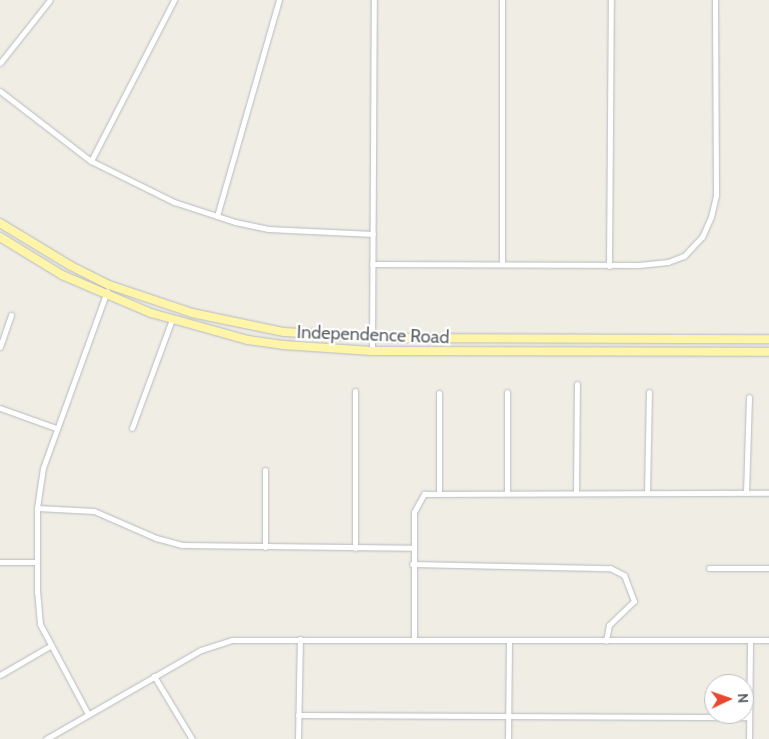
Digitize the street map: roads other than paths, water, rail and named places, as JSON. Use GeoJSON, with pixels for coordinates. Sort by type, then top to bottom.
{"type":"FeatureCollection","features":[{"type":"Feature","properties":{"kind":"main road","name":"Independence Road"},"geometry":{"type":"LineString","coordinates":[[0,223],[71,266],[109,285],[154,302],[249,326],[372,338],[769,339]]}},
{"type":"Feature","properties":{"kind":"main road","name":"Independence Road"},"geometry":{"type":"LineString","coordinates":[[0,237],[62,275],[105,296],[172,320],[283,346],[372,351],[769,352]]}},
{"type":"Feature","properties":{"kind":"street"},"geometry":{"type":"LineString","coordinates":[[0,62],[50,0]]}},
{"type":"Feature","properties":{"kind":"street"},"geometry":{"type":"LineString","coordinates":[[91,161],[174,0]]}},
{"type":"Feature","properties":{"kind":"street"},"geometry":{"type":"LineString","coordinates":[[217,216],[279,0]]}},
{"type":"Feature","properties":{"kind":"street"},"geometry":{"type":"LineString","coordinates":[[372,351],[374,0]]}},
{"type":"Feature","properties":{"kind":"street"},"geometry":{"type":"LineString","coordinates":[[502,0],[502,262]]}},
{"type":"Feature","properties":{"kind":"street"},"geometry":{"type":"LineString","coordinates":[[609,266],[611,0]]}},
{"type":"Feature","properties":{"kind":"street"},"geometry":{"type":"LineString","coordinates":[[372,264],[502,262],[609,266],[639,265],[679,258],[697,244],[711,217],[717,169],[715,0]]}},
{"type":"Feature","properties":{"kind":"street"},"geometry":{"type":"LineString","coordinates":[[0,91],[91,161],[174,202],[217,216],[286,232],[373,234]]}},
{"type":"Feature","properties":{"kind":"street"},"geometry":{"type":"LineString","coordinates":[[88,714],[50,646],[38,612],[38,508],[42,468],[109,285]]}},
{"type":"Feature","properties":{"kind":"street"},"geometry":{"type":"LineString","coordinates":[[0,347],[11,315]]}},
{"type":"Feature","properties":{"kind":"street"},"geometry":{"type":"LineString","coordinates":[[132,428],[172,320]]}},
{"type":"Feature","properties":{"kind":"street"},"geometry":{"type":"LineString","coordinates":[[576,493],[577,384]]}},
{"type":"Feature","properties":{"kind":"street"},"geometry":{"type":"LineString","coordinates":[[355,391],[355,548]]}},
{"type":"Feature","properties":{"kind":"street"},"geometry":{"type":"LineString","coordinates":[[507,392],[507,493]]}},
{"type":"Feature","properties":{"kind":"street"},"geometry":{"type":"LineString","coordinates":[[647,493],[649,392]]}},
{"type":"Feature","properties":{"kind":"street"},"geometry":{"type":"LineString","coordinates":[[439,393],[439,492]]}},
{"type":"Feature","properties":{"kind":"street"},"geometry":{"type":"LineString","coordinates":[[746,493],[749,397]]}},
{"type":"Feature","properties":{"kind":"street"},"geometry":{"type":"LineString","coordinates":[[0,408],[56,428]]}},
{"type":"Feature","properties":{"kind":"street"},"geometry":{"type":"LineString","coordinates":[[265,470],[265,547]]}},
{"type":"Feature","properties":{"kind":"street"},"geometry":{"type":"LineString","coordinates":[[414,640],[412,548],[416,505],[424,494],[439,492],[769,493]]}},
{"type":"Feature","properties":{"kind":"street"},"geometry":{"type":"LineString","coordinates":[[38,508],[94,511],[177,544],[265,547],[412,548]]}},
{"type":"Feature","properties":{"kind":"street"},"geometry":{"type":"LineString","coordinates":[[0,562],[37,562]]}},
{"type":"Feature","properties":{"kind":"street"},"geometry":{"type":"LineString","coordinates":[[412,564],[610,568],[624,575],[634,602],[609,625],[606,640]]}},
{"type":"Feature","properties":{"kind":"street"},"geometry":{"type":"LineString","coordinates":[[709,568],[769,568]]}},
{"type":"Feature","properties":{"kind":"street"},"geometry":{"type":"LineString","coordinates":[[46,739],[154,676],[217,643],[246,639],[769,640]]}},
{"type":"Feature","properties":{"kind":"street"},"geometry":{"type":"LineString","coordinates":[[298,739],[300,640]]}},
{"type":"Feature","properties":{"kind":"street"},"geometry":{"type":"LineString","coordinates":[[750,640],[750,674]]}},
{"type":"Feature","properties":{"kind":"street"},"geometry":{"type":"LineString","coordinates":[[508,739],[509,641]]}},
{"type":"Feature","properties":{"kind":"street"},"geometry":{"type":"LineString","coordinates":[[0,675],[50,646]]}},
{"type":"Feature","properties":{"kind":"street"},"geometry":{"type":"LineString","coordinates":[[154,676],[192,739]]}},
{"type":"Feature","properties":{"kind":"street"},"geometry":{"type":"LineString","coordinates":[[298,715],[704,717]]}},
{"type":"Feature","properties":{"kind":"street"},"geometry":{"type":"LineString","coordinates":[[749,724],[749,739]]}}]}
